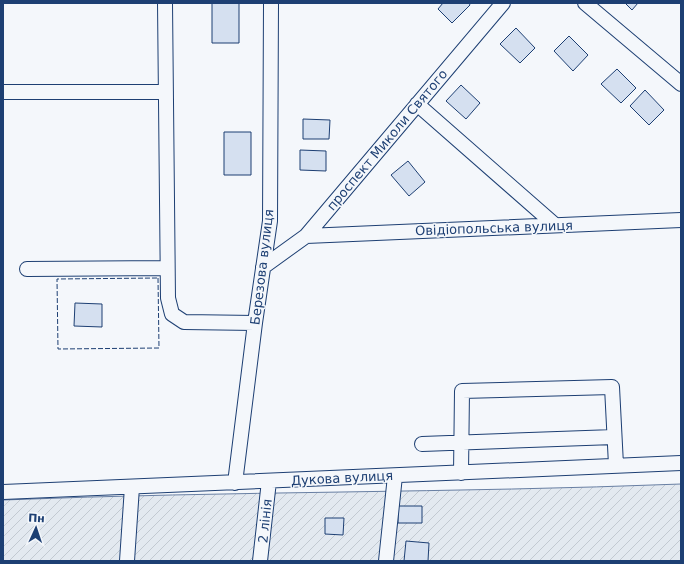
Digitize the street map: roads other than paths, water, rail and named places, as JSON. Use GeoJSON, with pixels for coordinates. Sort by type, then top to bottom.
{"type":"FeatureCollection","features":[{"type":"Feature","properties":{"kind":"street"},"geometry":{"type":"LineString","coordinates":[[165,3],[167,268],[168,298],[172,314],[184,322],[255,323]]}},
{"type":"Feature","properties":{"kind":"street","name":"Березова вулиця"},"geometry":{"type":"LineString","coordinates":[[235,483],[255,323],[270,221],[271,3]]}},
{"type":"Feature","properties":{"kind":"street","name":"проспект Миколи Святого"},"geometry":{"type":"LineString","coordinates":[[263,268],[306,236],[503,3]]}},
{"type":"Feature","properties":{"kind":"street"},"geometry":{"type":"LineString","coordinates":[[585,3],[681,84]]}},
{"type":"Feature","properties":{"kind":"street"},"geometry":{"type":"LineString","coordinates":[[3,92],[166,92]]}},
{"type":"Feature","properties":{"kind":"street"},"geometry":{"type":"LineString","coordinates":[[417,104],[555,225]]}},
{"type":"Feature","properties":{"kind":"street","name":"Овідіопольська вулиця"},"geometry":{"type":"LineString","coordinates":[[306,236],[681,220]]}},
{"type":"Feature","properties":{"kind":"street"},"geometry":{"type":"LineString","coordinates":[[27,269],[167,268]]}},
{"type":"Feature","properties":{"kind":"street"},"geometry":{"type":"LineString","coordinates":[[461,473],[462,391],[612,387],[616,465]]}},
{"type":"Feature","properties":{"kind":"street"},"geometry":{"type":"LineString","coordinates":[[422,444],[614,437]]}},
{"type":"Feature","properties":{"kind":"street","name":"Дукова вулиця"},"geometry":{"type":"LineString","coordinates":[[3,492],[681,463]]}},
{"type":"Feature","properties":{"kind":"street"},"geometry":{"type":"LineString","coordinates":[[386,561],[395,476]]}},
{"type":"Feature","properties":{"kind":"street","name":"2 лінія"},"geometry":{"type":"LineString","coordinates":[[260,561],[269,481]]}},
{"type":"Feature","properties":{"kind":"street"},"geometry":{"type":"LineString","coordinates":[[127,561],[132,487]]}}]}
